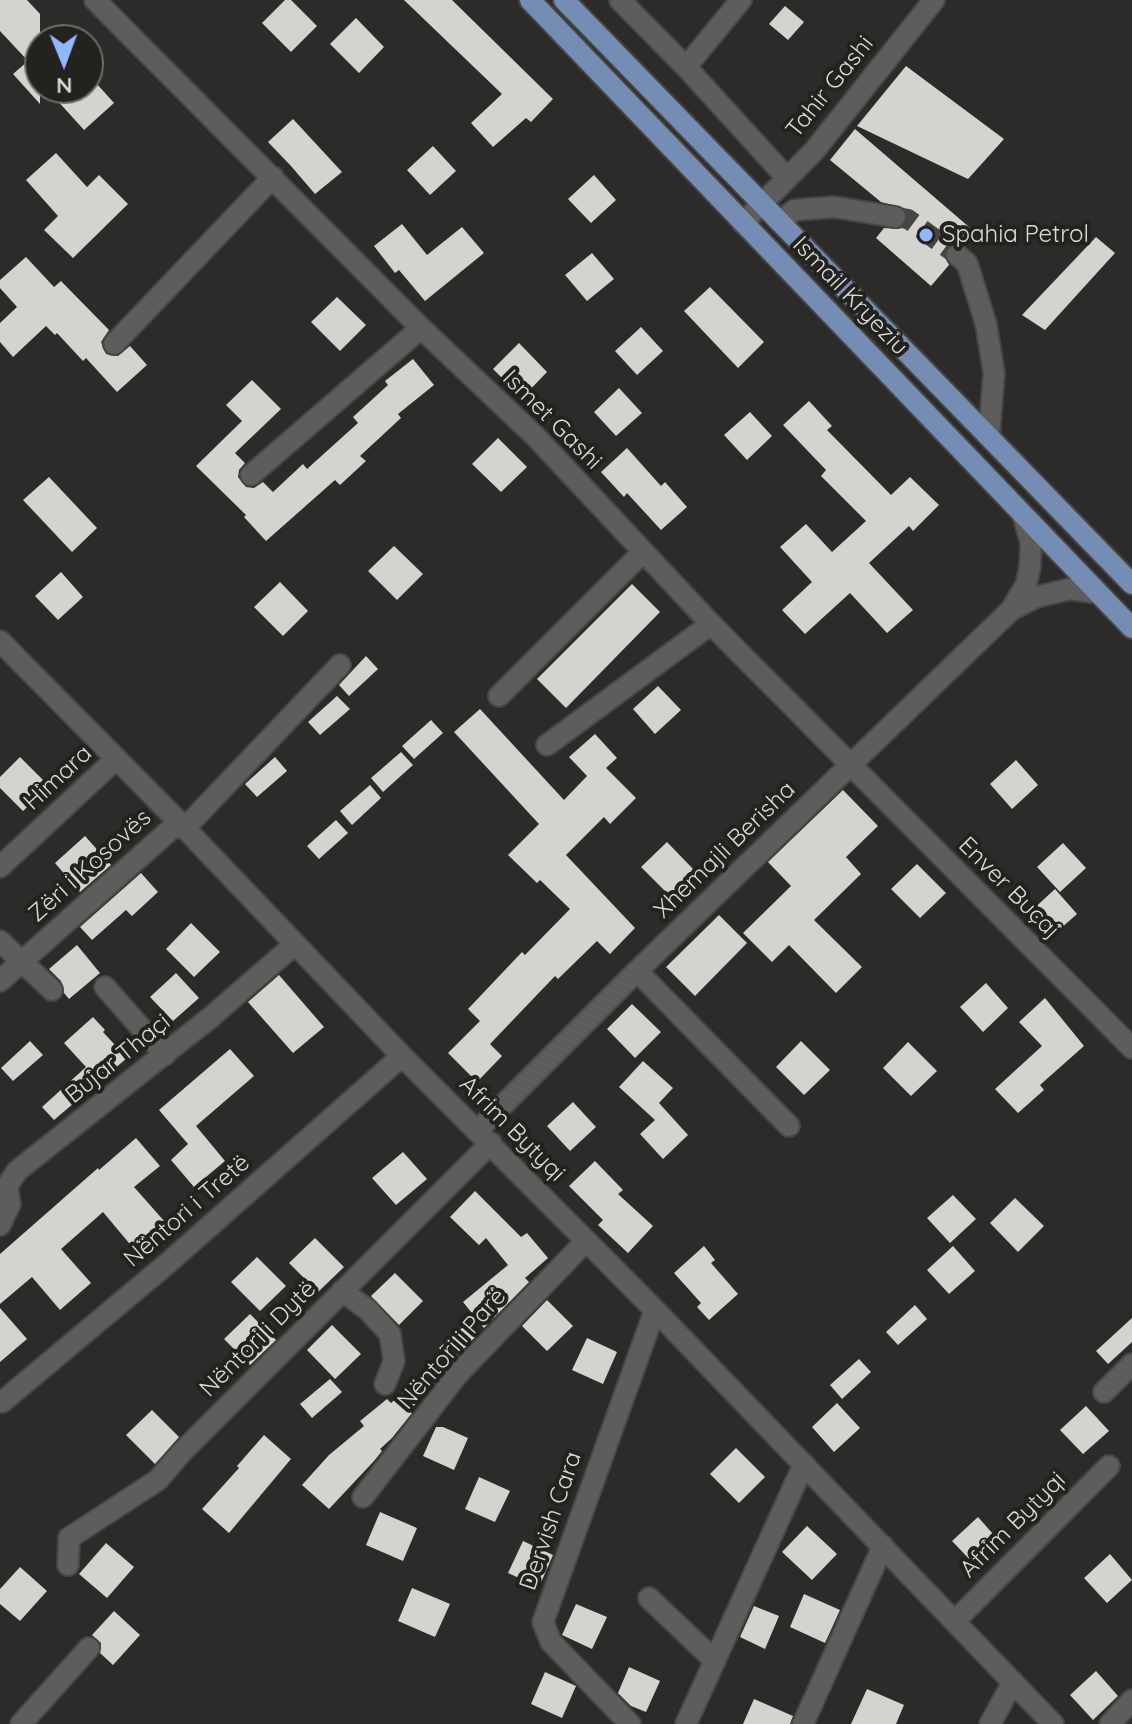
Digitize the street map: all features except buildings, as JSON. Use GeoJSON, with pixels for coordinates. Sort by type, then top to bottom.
{"type":"FeatureCollection","features":[{"type":"Feature","properties":{"kind":"main road","name":"Ismail Kryeziu"},"geometry":{"type":"LineString","coordinates":[[530,0],[1132,628]]}},
{"type":"Feature","properties":{"kind":"main road","name":"Ismail Kryeziu"},"geometry":{"type":"LineString","coordinates":[[564,0],[1132,584]]}},
{"type":"Feature","properties":{"kind":"street","name":"Ismet Gashi"},"geometry":{"type":"LineString","coordinates":[[95,0],[421,328],[536,437],[711,624],[850,764]]}},
{"type":"Feature","properties":{"kind":"street"},"geometry":{"type":"LineString","coordinates":[[620,0],[787,178]]}},
{"type":"Feature","properties":{"kind":"street"},"geometry":{"type":"LineString","coordinates":[[686,67],[741,0]]}},
{"type":"Feature","properties":{"kind":"street","name":"Tahir Gashi"},"geometry":{"type":"LineString","coordinates":[[743,223],[814,151],[934,0]]}},
{"type":"Feature","properties":{"kind":"street"},"geometry":{"type":"LineString","coordinates":[[114,344],[273,177]]}},
{"type":"Feature","properties":{"kind":"street"},"geometry":{"type":"LineString","coordinates":[[780,221],[795,210],[834,207],[895,217]]}},
{"type":"Feature","properties":{"kind":"street"},"geometry":{"type":"LineString","coordinates":[[957,255],[967,263],[986,324],[994,373],[989,436]]}},
{"type":"Feature","properties":{"kind":"street"},"geometry":{"type":"LineString","coordinates":[[251,475],[421,328]]}},
{"type":"Feature","properties":{"kind":"street","name":"Xhemajli Berisha"},"geometry":{"type":"LineString","coordinates":[[485,1136],[637,971],[1011,610],[1026,585],[1030,566],[1031,543],[1023,515]]}},
{"type":"Feature","properties":{"kind":"street"},"geometry":{"type":"LineString","coordinates":[[499,696],[643,552]]}},
{"type":"Feature","properties":{"kind":"street","name":"Xhemajli Berisha"},"geometry":{"type":"LineString","coordinates":[[1011,610],[1036,597],[1070,589],[1098,593]]}},
{"type":"Feature","properties":{"kind":"street"},"geometry":{"type":"LineString","coordinates":[[547,745],[711,624]]}},
{"type":"Feature","properties":{"kind":"street","name":"Afrim Bytyqi"},"geometry":{"type":"LineString","coordinates":[[0,641],[402,1056],[655,1310],[1053,1724]]}},
{"type":"Feature","properties":{"kind":"street"},"geometry":{"type":"LineString","coordinates":[[181,825],[340,665]]}},
{"type":"Feature","properties":{"kind":"street","name":"Himara"},"geometry":{"type":"LineString","coordinates":[[0,867],[116,759]]}},
{"type":"Feature","properties":{"kind":"street","name":"Enver Buçaj"},"geometry":{"type":"LineString","coordinates":[[850,764],[1132,1048]]}},
{"type":"Feature","properties":{"kind":"street","name":"Zëri i Kosovës"},"geometry":{"type":"LineString","coordinates":[[0,981],[181,825]]}},
{"type":"Feature","properties":{"kind":"street"},"geometry":{"type":"LineString","coordinates":[[0,941],[52,990]]}},
{"type":"Feature","properties":{"kind":"street","name":"Bujar Thaçi"},"geometry":{"type":"LineString","coordinates":[[0,1225],[10,1204],[7,1186],[17,1171],[165,1055],[294,945]]}},
{"type":"Feature","properties":{"kind":"street"},"geometry":{"type":"LineString","coordinates":[[637,971],[789,1126]]}},
{"type":"Feature","properties":{"kind":"street"},"geometry":{"type":"LineString","coordinates":[[105,987],[165,1055]]}},
{"type":"Feature","properties":{"kind":"street","name":"Nëntori i Tretë"},"geometry":{"type":"LineString","coordinates":[[2,1402],[168,1263],[402,1056]]}},
{"type":"Feature","properties":{"kind":"street","name":"Nëntori i Dytë"},"geometry":{"type":"LineString","coordinates":[[68,1565],[69,1538],[158,1480],[342,1291],[485,1136]]}},
{"type":"Feature","properties":{"kind":"street","name":"Nëntori i Parë"},"geometry":{"type":"LineString","coordinates":[[363,1497],[458,1374],[586,1241]]}},
{"type":"Feature","properties":{"kind":"street"},"geometry":{"type":"LineString","coordinates":[[342,1291],[368,1310],[390,1334],[394,1361],[385,1384]]}},
{"type":"Feature","properties":{"kind":"street","name":"Dervish Cara"},"geometry":{"type":"LineString","coordinates":[[630,1724],[551,1642],[543,1622],[655,1310]]}},
{"type":"Feature","properties":{"kind":"street"},"geometry":{"type":"LineString","coordinates":[[1104,1392],[1132,1364]]}},
{"type":"Feature","properties":{"kind":"street"},"geometry":{"type":"LineString","coordinates":[[686,1724],[804,1464]]}},
{"type":"Feature","properties":{"kind":"street","name":"Afrim Bytyqi"},"geometry":{"type":"LineString","coordinates":[[955,1621],[1109,1466]]}},
{"type":"Feature","properties":{"kind":"street"},"geometry":{"type":"LineString","coordinates":[[803,1724],[883,1546]]}},
{"type":"Feature","properties":{"kind":"street"},"geometry":{"type":"LineString","coordinates":[[649,1598],[715,1661]]}},
{"type":"Feature","properties":{"kind":"street"},"geometry":{"type":"LineString","coordinates":[[21,1724],[89,1648]]}},
{"type":"Feature","properties":{"kind":"street"},"geometry":{"type":"LineString","coordinates":[[990,1724],[1013,1682]]}},
{"type":"Feature","properties":{"kind":"street"},"geometry":{"type":"LineString","coordinates":[[1110,1724],[1132,1700]]}},
{"type":"Feature","properties":{"kind":"tunnel"},"geometry":{"type":"LineString","coordinates":[[895,217],[908,219],[957,255]]}},
{"type":"Feature","properties":{"kind":"place","name":"Spahia Petrol"},"geometry":{"type":"Point","coordinates":[926,235]}}]}
